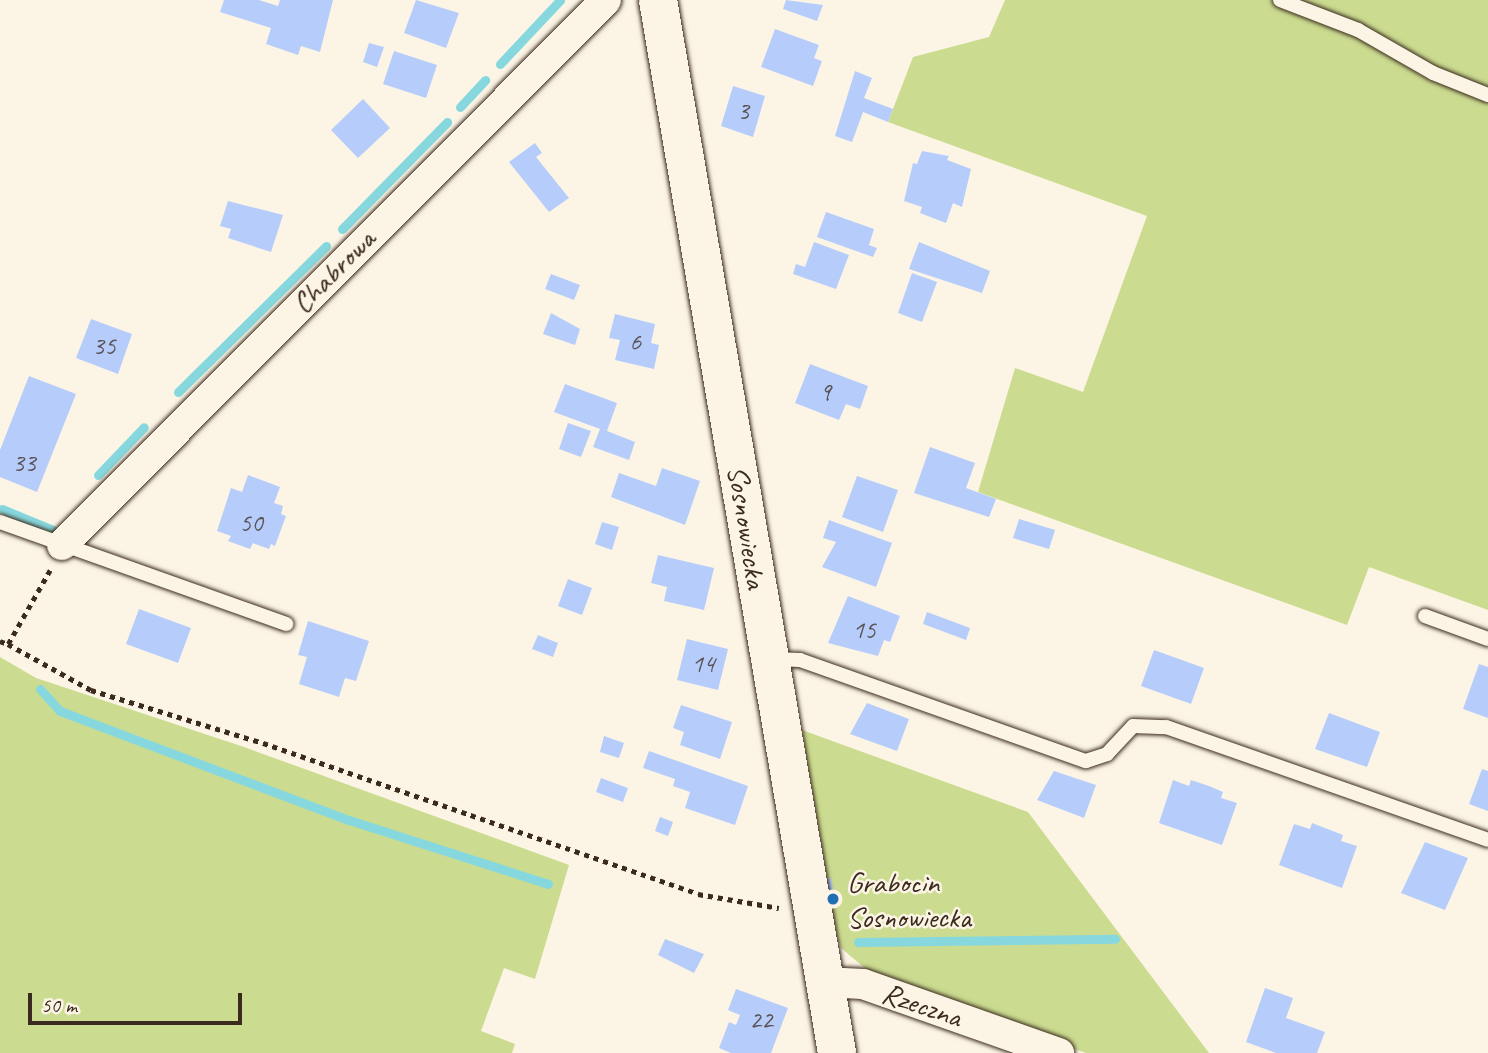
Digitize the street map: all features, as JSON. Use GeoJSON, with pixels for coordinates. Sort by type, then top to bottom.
{"type":"FeatureCollection","features":[{"type":"Feature","properties":{"kind":"street","name":"Chabrowa"},"geometry":{"type":"LineString","coordinates":[[62,545],[606,0]]}},
{"type":"Feature","properties":{"kind":"street","name":"Sosnowiecka"},"geometry":{"type":"LineString","coordinates":[[658,0],[837,1053]]}},
{"type":"Feature","properties":{"kind":"street","name":"Rzeczna"},"geometry":{"type":"LineString","coordinates":[[824,982],[863,984],[1059,1053]]}},
{"type":"Feature","properties":{"kind":"lane"},"geometry":{"type":"LineString","coordinates":[[1280,0],[1358,30],[1433,73],[1488,95]]}},
{"type":"Feature","properties":{"kind":"lane"},"geometry":{"type":"LineString","coordinates":[[0,522],[286,624]]}},
{"type":"Feature","properties":{"kind":"lane"},"geometry":{"type":"LineString","coordinates":[[1425,617],[1488,639]]}},
{"type":"Feature","properties":{"kind":"lane"},"geometry":{"type":"LineString","coordinates":[[769,659],[800,660],[1086,761],[1107,754],[1133,726],[1166,727],[1488,841]]}},
{"type":"Feature","properties":{"kind":"path"},"geometry":{"type":"LineString","coordinates":[[8,644],[62,545]]}},
{"type":"Feature","properties":{"kind":"path"},"geometry":{"type":"LineString","coordinates":[[0,641],[90,690],[263,743],[672,886],[698,894],[812,913]]}},
{"type":"Feature","properties":{"kind":"green space"},"geometry":{"type":"Polygon","coordinates":[[[1005,0],[1488,0],[1488,610],[1369,567],[1347,625],[978,492],[1015,368],[1083,392],[1147,216],[888,122],[913,57],[989,37],[1005,0]]]}},
{"type":"Feature","properties":{"kind":"green space"},"geometry":{"type":"Polygon","coordinates":[[[0,657],[36,678],[244,747],[569,865],[535,979],[504,968],[481,1031],[515,1044],[512,1053],[0,1053],[0,657]]]}},
{"type":"Feature","properties":{"kind":"green space"},"geometry":{"type":"Polygon","coordinates":[[[802,730],[1028,812],[1209,1053],[1086,1053],[864,975],[866,969],[841,948],[836,932],[802,730]]]}},
{"type":"Feature","properties":{"kind":"building"},"geometry":{"type":"Polygon","coordinates":[[[224,0],[259,0],[278,6],[280,0],[333,0],[320,52],[301,46],[298,55],[266,44],[271,28],[220,12],[224,0]]]}},
{"type":"Feature","properties":{"kind":"building"},"geometry":{"type":"Polygon","coordinates":[[[416,0],[459,13],[446,48],[404,33],[416,0]]]}},
{"type":"Feature","properties":{"kind":"building"},"geometry":{"type":"Polygon","coordinates":[[[786,0],[823,5],[817,21],[783,9],[786,0]]]}},
{"type":"Feature","properties":{"kind":"building"},"geometry":{"type":"Polygon","coordinates":[[[775,29],[819,45],[814,58],[822,61],[813,86],[761,67],[775,29]]]}},
{"type":"Feature","properties":{"kind":"building"},"geometry":{"type":"Polygon","coordinates":[[[369,43],[384,47],[377,67],[363,62],[369,43]]]}},
{"type":"Feature","properties":{"kind":"building"},"geometry":{"type":"Polygon","coordinates":[[[394,51],[437,65],[426,98],[383,84],[394,51]]]}},
{"type":"Feature","properties":{"kind":"building"},"geometry":{"type":"Polygon","coordinates":[[[855,71],[872,78],[864,98],[893,109],[888,122],[863,112],[852,142],[835,136],[855,71]]]}},
{"type":"Feature","properties":{"kind":"building"},"geometry":{"type":"Polygon","coordinates":[[[733,86],[765,96],[753,137],[721,126],[733,86]]]}},
{"type":"Feature","properties":{"kind":"building"},"geometry":{"type":"Polygon","coordinates":[[[363,99],[390,128],[358,158],[331,130],[363,99]]]}},
{"type":"Feature","properties":{"kind":"building"},"geometry":{"type":"Polygon","coordinates":[[[535,143],[542,153],[536,157],[569,198],[549,212],[509,162],[535,143]]]}},
{"type":"Feature","properties":{"kind":"building"},"geometry":{"type":"Polygon","coordinates":[[[922,151],[949,156],[947,160],[971,169],[962,207],[953,203],[946,223],[920,213],[922,207],[904,201],[913,163],[917,164],[922,151]]]}},
{"type":"Feature","properties":{"kind":"building"},"geometry":{"type":"Polygon","coordinates":[[[228,201],[283,215],[271,252],[228,238],[231,229],[220,226],[228,201]]]}},
{"type":"Feature","properties":{"kind":"building"},"geometry":{"type":"Polygon","coordinates":[[[826,212],[874,229],[869,245],[877,248],[873,257],[817,237],[826,212]]]}},
{"type":"Feature","properties":{"kind":"building"},"geometry":{"type":"Polygon","coordinates":[[[814,242],[849,255],[836,289],[793,274],[796,264],[805,267],[814,242]]]}},
{"type":"Feature","properties":{"kind":"building"},"geometry":{"type":"Polygon","coordinates":[[[919,242],[990,271],[982,293],[909,269],[919,242]]]}},
{"type":"Feature","properties":{"kind":"building"},"geometry":{"type":"Polygon","coordinates":[[[912,273],[937,282],[922,322],[898,313],[912,273]]]}},
{"type":"Feature","properties":{"kind":"building"},"geometry":{"type":"Polygon","coordinates":[[[551,274],[580,285],[574,300],[545,289],[551,274]]]}},
{"type":"Feature","properties":{"kind":"building"},"geometry":{"type":"Polygon","coordinates":[[[551,313],[580,329],[575,345],[543,334],[551,313]]]}},
{"type":"Feature","properties":{"kind":"building"},"geometry":{"type":"Polygon","coordinates":[[[615,314],[655,324],[651,343],[659,345],[654,369],[615,360],[620,340],[609,338],[615,314]]]}},
{"type":"Feature","properties":{"kind":"building"},"geometry":{"type":"Polygon","coordinates":[[[91,319],[132,334],[118,374],[76,358],[91,319]]]}},
{"type":"Feature","properties":{"kind":"building"},"geometry":{"type":"Polygon","coordinates":[[[810,364],[868,386],[860,409],[846,404],[839,420],[795,403],[810,364]]]}},
{"type":"Feature","properties":{"kind":"building"},"geometry":{"type":"Polygon","coordinates":[[[29,376],[76,394],[37,492],[0,477],[0,450],[29,376]]]}},
{"type":"Feature","properties":{"kind":"building"},"geometry":{"type":"Polygon","coordinates":[[[565,384],[617,403],[607,431],[635,442],[629,460],[593,447],[600,429],[554,412],[565,384]]]}},
{"type":"Feature","properties":{"kind":"building"},"geometry":{"type":"Polygon","coordinates":[[[568,423],[591,431],[581,457],[559,449],[568,423]]]}},
{"type":"Feature","properties":{"kind":"building"},"geometry":{"type":"Polygon","coordinates":[[[930,447],[975,463],[966,488],[996,499],[989,517],[914,493],[930,447]]]}},
{"type":"Feature","properties":{"kind":"building"},"geometry":{"type":"Polygon","coordinates":[[[662,468],[700,481],[685,525],[611,497],[619,473],[656,486],[662,468]]]}},
{"type":"Feature","properties":{"kind":"building"},"geometry":{"type":"Polygon","coordinates":[[[248,475],[280,487],[274,503],[283,506],[281,514],[286,516],[275,546],[271,544],[269,549],[253,543],[250,549],[228,541],[231,536],[217,531],[231,488],[242,492],[248,475]]]}},
{"type":"Feature","properties":{"kind":"building"},"geometry":{"type":"Polygon","coordinates":[[[857,476],[898,490],[883,532],[842,517],[857,476]]]}},
{"type":"Feature","properties":{"kind":"building"},"geometry":{"type":"Polygon","coordinates":[[[1019,519],[1055,530],[1049,549],[1013,538],[1019,519]]]}},
{"type":"Feature","properties":{"kind":"building"},"geometry":{"type":"Polygon","coordinates":[[[829,520],[892,543],[876,587],[822,567],[836,542],[823,538],[829,520]]]}},
{"type":"Feature","properties":{"kind":"building"},"geometry":{"type":"Polygon","coordinates":[[[602,522],[619,527],[612,550],[595,544],[602,522]]]}},
{"type":"Feature","properties":{"kind":"building"},"geometry":{"type":"Polygon","coordinates":[[[658,555],[714,568],[704,610],[664,601],[667,587],[651,583],[658,555]]]}},
{"type":"Feature","properties":{"kind":"building"},"geometry":{"type":"Polygon","coordinates":[[[568,579],[592,588],[582,615],[558,606],[568,579]]]}},
{"type":"Feature","properties":{"kind":"building"},"geometry":{"type":"Polygon","coordinates":[[[848,596],[900,616],[890,642],[884,640],[878,656],[828,643],[848,596]]]}},
{"type":"Feature","properties":{"kind":"building"},"geometry":{"type":"Polygon","coordinates":[[[139,609],[191,628],[178,663],[126,644],[139,609]]]}},
{"type":"Feature","properties":{"kind":"building"},"geometry":{"type":"Polygon","coordinates":[[[927,612],[970,628],[966,640],[923,624],[927,612]]]}},
{"type":"Feature","properties":{"kind":"building"},"geometry":{"type":"Polygon","coordinates":[[[308,621],[369,641],[356,681],[345,678],[339,697],[299,684],[307,657],[298,655],[308,621]]]}},
{"type":"Feature","properties":{"kind":"building"},"geometry":{"type":"Polygon","coordinates":[[[538,635],[558,643],[553,657],[532,649],[538,635]]]}},
{"type":"Feature","properties":{"kind":"building"},"geometry":{"type":"Polygon","coordinates":[[[687,639],[728,649],[718,690],[677,680],[687,639]]]}},
{"type":"Feature","properties":{"kind":"building"},"geometry":{"type":"Polygon","coordinates":[[[1154,650],[1204,668],[1191,704],[1141,686],[1154,650]]]}},
{"type":"Feature","properties":{"kind":"building"},"geometry":{"type":"Polygon","coordinates":[[[1479,664],[1488,667],[1488,718],[1463,709],[1479,664]]]}},
{"type":"Feature","properties":{"kind":"building"},"geometry":{"type":"Polygon","coordinates":[[[867,703],[909,719],[897,751],[850,734],[867,703]]]}},
{"type":"Feature","properties":{"kind":"building"},"geometry":{"type":"Polygon","coordinates":[[[681,705],[732,722],[720,759],[680,745],[684,732],[673,728],[681,705]]]}},
{"type":"Feature","properties":{"kind":"building"},"geometry":{"type":"Polygon","coordinates":[[[1329,713],[1380,732],[1367,767],[1315,749],[1329,713]]]}},
{"type":"Feature","properties":{"kind":"building"},"geometry":{"type":"Polygon","coordinates":[[[604,736],[624,743],[619,758],[600,752],[604,736]]]}},
{"type":"Feature","properties":{"kind":"building"},"geometry":{"type":"Polygon","coordinates":[[[649,751],[748,786],[735,825],[685,808],[690,792],[673,786],[675,779],[643,768],[649,751]]]}},
{"type":"Feature","properties":{"kind":"building"},"geometry":{"type":"Polygon","coordinates":[[[1482,769],[1488,771],[1488,811],[1469,804],[1482,769]]]}},
{"type":"Feature","properties":{"kind":"building"},"geometry":{"type":"Polygon","coordinates":[[[1054,771],[1096,785],[1084,818],[1037,800],[1054,771]]]}},
{"type":"Feature","properties":{"kind":"building"},"geometry":{"type":"Polygon","coordinates":[[[601,778],[628,788],[623,802],[596,792],[601,778]]]}},
{"type":"Feature","properties":{"kind":"building"},"geometry":{"type":"Polygon","coordinates":[[[1173,780],[1189,786],[1191,780],[1209,786],[1223,792],[1221,798],[1237,803],[1222,845],[1159,823],[1173,780]]]}},
{"type":"Feature","properties":{"kind":"building"},"geometry":{"type":"Polygon","coordinates":[[[660,817],[673,822],[668,836],[655,831],[660,817]]]}},
{"type":"Feature","properties":{"kind":"building"},"geometry":{"type":"Polygon","coordinates":[[[1312,823],[1343,835],[1341,841],[1357,846],[1342,888],[1279,865],[1294,824],[1310,829],[1312,823]]]}},
{"type":"Feature","properties":{"kind":"building"},"geometry":{"type":"Polygon","coordinates":[[[1425,842],[1468,858],[1445,910],[1401,893],[1425,842]]]}},
{"type":"Feature","properties":{"kind":"building"},"geometry":{"type":"Polygon","coordinates":[[[831,878],[834,895],[828,896],[824,879],[831,878]]]}},
{"type":"Feature","properties":{"kind":"building"},"geometry":{"type":"Polygon","coordinates":[[[665,939],[704,954],[694,973],[658,955],[665,939]]]}},
{"type":"Feature","properties":{"kind":"building"},"geometry":{"type":"Polygon","coordinates":[[[1265,988],[1293,998],[1286,1018],[1325,1032],[1317,1053],[1276,1053],[1246,1042],[1265,988]]]}},
{"type":"Feature","properties":{"kind":"building"},"geometry":{"type":"Polygon","coordinates":[[[736,989],[788,1008],[771,1053],[731,1053],[719,1048],[729,1022],[736,1025],[740,1015],[728,1010],[736,989]]]}},
{"type":"Feature","properties":{"kind":"waterway"},"geometry":{"type":"LineString","coordinates":[[500,64],[560,0]]}},
{"type":"Feature","properties":{"kind":"waterway"},"geometry":{"type":"LineString","coordinates":[[460,107],[485,80]]}},
{"type":"Feature","properties":{"kind":"waterway"},"geometry":{"type":"LineString","coordinates":[[342,229],[447,122]]}},
{"type":"Feature","properties":{"kind":"waterway"},"geometry":{"type":"LineString","coordinates":[[178,392],[326,246]]}},
{"type":"Feature","properties":{"kind":"waterway"},"geometry":{"type":"LineString","coordinates":[[98,475],[144,427]]}},
{"type":"Feature","properties":{"kind":"waterway"},"geometry":{"type":"LineString","coordinates":[[2,509],[53,530]]}},
{"type":"Feature","properties":{"kind":"waterway"},"geometry":{"type":"LineString","coordinates":[[40,689],[60,711],[349,820],[548,884]]}},
{"type":"Feature","properties":{"kind":"waterway"},"geometry":{"type":"LineString","coordinates":[[858,942],[1115,939]]}},
{"type":"Feature","properties":{"kind":"place","name":"Grabocin Sosnowiecka"},"geometry":{"type":"Point","coordinates":[833,899]}}]}
